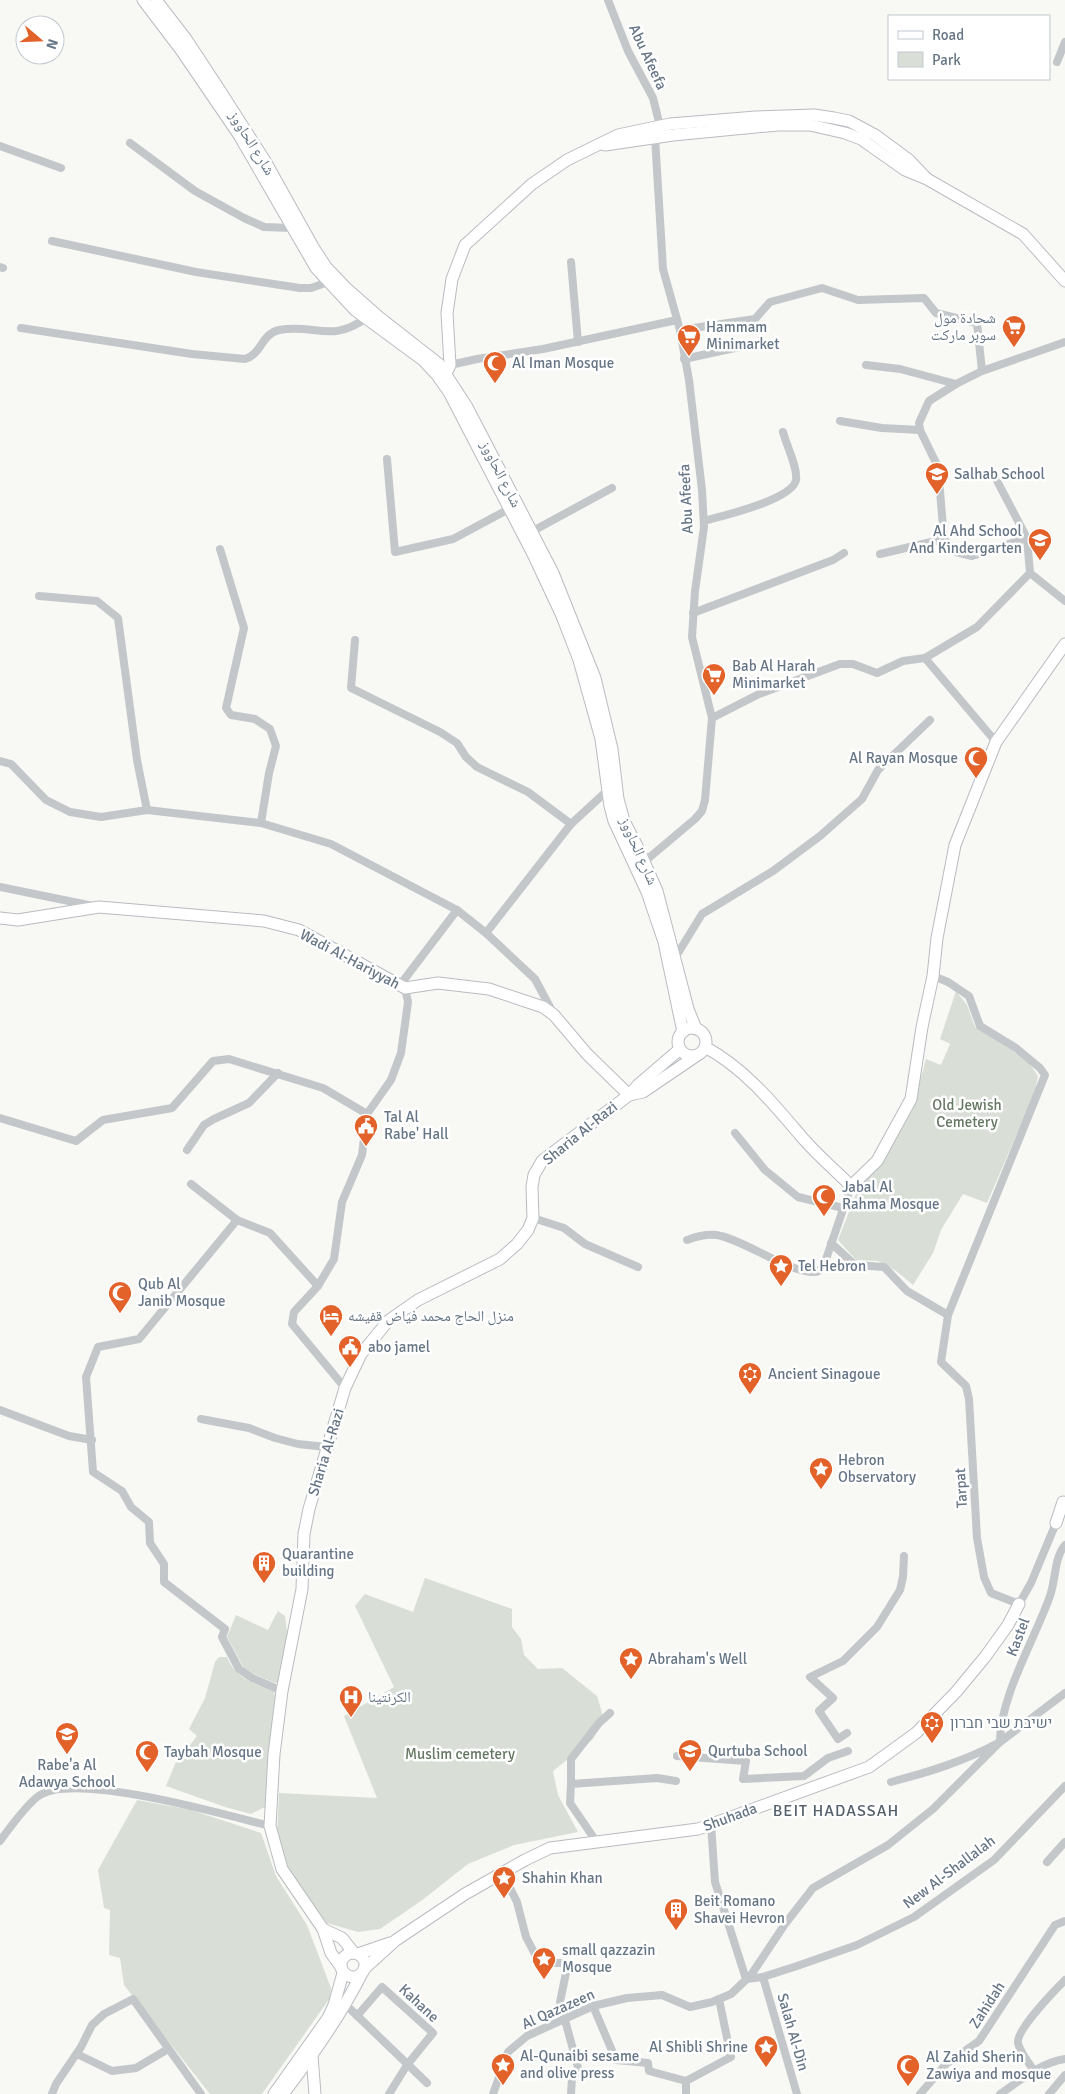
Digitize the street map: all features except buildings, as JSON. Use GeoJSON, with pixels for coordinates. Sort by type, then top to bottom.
{"type":"FeatureCollection","features":[{"type":"Feature","properties":{"kind":"main road"},"geometry":{"type":"LineString","coordinates":[[143,0],[177,44],[239,135],[316,268],[366,318],[422,360],[446,373]]}},
{"type":"Feature","properties":{"kind":"main road","name":"شارع الحاووز"},"geometry":{"type":"LineString","coordinates":[[156,0],[186,39],[217,86],[264,160],[326,267],[345,287],[379,317],[425,351],[446,373],[467,407],[553,573],[596,678],[611,741],[618,799],[622,814],[657,891],[688,1009],[696,1029]]}},
{"type":"Feature","properties":{"kind":"main road"},"geometry":{"type":"LineString","coordinates":[[683,1032],[664,942],[647,892],[614,821],[601,739],[579,660],[550,590],[449,392],[446,373],[447,313],[452,279],[465,245],[532,184],[567,160],[618,134],[660,126],[756,117],[814,115],[849,122],[875,135],[909,160],[927,179]]}},
{"type":"Feature","properties":{"kind":"main road"},"geometry":{"type":"LineString","coordinates":[[591,148],[655,137],[729,129],[810,125],[845,133],[861,139],[904,170],[927,179],[1023,234],[1065,281]]}},
{"type":"Feature","properties":{"kind":"main road"},"geometry":{"type":"LineString","coordinates":[[706,1047],[722,1056],[770,1098],[800,1135],[851,1186],[877,1161],[911,1099],[922,1027],[933,976],[937,938],[955,845],[996,742],[1065,644]]}},
{"type":"Feature","properties":{"kind":"main road","name":"Wadi Al-Hariyyah"},"geometry":{"type":"LineString","coordinates":[[0,918],[18,920],[100,907],[264,921],[299,930],[403,987]]}},
{"type":"Feature","properties":{"kind":"main road"},"geometry":{"type":"LineString","coordinates":[[403,987],[438,983],[489,989],[532,1002],[554,1015],[587,1054],[629,1095]]}},
{"type":"Feature","properties":{"kind":"main road"},"geometry":{"type":"LineString","coordinates":[[691,1028],[696,1029],[703,1033],[706,1038],[706,1047],[696,1056],[687,1055],[680,1049],[678,1040],[683,1032],[691,1028]]}},
{"type":"Feature","properties":{"kind":"main road","name":"Sharia Al-Razi"},"geometry":{"type":"LineString","coordinates":[[342,1970],[331,1953],[323,1929],[282,1869],[270,1826],[274,1754],[282,1691],[302,1589],[304,1534],[326,1447],[345,1388],[361,1354],[388,1321],[418,1300],[500,1259],[517,1244],[528,1230],[533,1218],[533,1181],[534,1175],[542,1161],[629,1095],[680,1049]]}},
{"type":"Feature","properties":{"kind":"main road","name":"Sharia Al-Razi"},"geometry":{"type":"LineString","coordinates":[[629,1095],[643,1092],[696,1056]]}},
{"type":"Feature","properties":{"kind":"main road","name":"Shuhada"},"geometry":{"type":"LineString","coordinates":[[1056,1523],[1064,1499]]}},
{"type":"Feature","properties":{"kind":"main road","name":"Shuhada"},"geometry":{"type":"LineString","coordinates":[[396,1940],[465,1894],[502,1872],[550,1848],[691,1830],[869,1767],[916,1733],[956,1692],[1008,1625],[1019,1604]]}},
{"type":"Feature","properties":{"kind":"main road","name":"Sharia Al-Razi"},"geometry":{"type":"LineString","coordinates":[[323,1929],[342,1938],[356,1953]]}},
{"type":"Feature","properties":{"kind":"main road"},"geometry":{"type":"LineString","coordinates":[[274,2094],[328,2018],[334,2005],[344,1957],[396,1940]]}},
{"type":"Feature","properties":{"kind":"main road"},"geometry":{"type":"LineString","coordinates":[[342,1970],[351,1977],[363,1971],[396,1940]]}},
{"type":"Feature","properties":{"kind":"main road"},"geometry":{"type":"LineString","coordinates":[[283,2094],[312,2056],[346,2005],[363,1971],[365,1962],[356,1953]]}},
{"type":"Feature","properties":{"kind":"main road"},"geometry":{"type":"LineString","coordinates":[[312,2056],[315,2094]]}},
{"type":"Feature","properties":{"kind":"street","name":"Abu Afeefa"},"geometry":{"type":"LineString","coordinates":[[608,0],[628,51],[653,98],[660,126]]}},
{"type":"Feature","properties":{"kind":"street"},"geometry":{"type":"LineString","coordinates":[[1057,62],[1065,42]]}},
{"type":"Feature","properties":{"kind":"street","name":"Abu Afeefa"},"geometry":{"type":"LineString","coordinates":[[644,862],[702,811],[706,800],[712,718],[692,637],[704,521],[689,380],[680,330],[663,269],[655,137]]}},
{"type":"Feature","properties":{"kind":"street"},"geometry":{"type":"LineString","coordinates":[[130,143],[195,191],[244,218],[264,227],[292,228]]}},
{"type":"Feature","properties":{"kind":"street"},"geometry":{"type":"LineString","coordinates":[[0,146],[61,168]]}},
{"type":"Feature","properties":{"kind":"street"},"geometry":{"type":"LineString","coordinates":[[52,241],[196,272],[300,288],[311,288],[328,282]]}},
{"type":"Feature","properties":{"kind":"street"},"geometry":{"type":"LineString","coordinates":[[571,262],[578,342]]}},
{"type":"Feature","properties":{"kind":"street"},"geometry":{"type":"LineString","coordinates":[[680,330],[755,319],[770,302],[822,288],[858,300],[924,298],[936,313],[977,323],[982,371]]}},
{"type":"Feature","properties":{"kind":"street"},"geometry":{"type":"LineString","coordinates":[[21,328],[192,354],[245,359],[253,356],[269,334],[280,330],[344,331],[366,318]]}},
{"type":"Feature","properties":{"kind":"street"},"geometry":{"type":"LineString","coordinates":[[446,373],[477,358],[543,349],[677,320]]}},
{"type":"Feature","properties":{"kind":"street"},"geometry":{"type":"LineString","coordinates":[[1027,538],[972,556],[956,552],[944,540],[938,467],[920,430],[920,423],[929,401],[956,384],[982,371],[1065,342]]}},
{"type":"Feature","properties":{"kind":"street"},"geometry":{"type":"LineString","coordinates":[[684,359],[753,344]]}},
{"type":"Feature","properties":{"kind":"street"},"geometry":{"type":"LineString","coordinates":[[866,365],[900,369],[956,384]]}},
{"type":"Feature","properties":{"kind":"street"},"geometry":{"type":"LineString","coordinates":[[840,421],[882,428],[920,430]]}},
{"type":"Feature","properties":{"kind":"street"},"geometry":{"type":"LineString","coordinates":[[704,521],[744,510],[786,492],[793,487],[796,471],[783,432]]}},
{"type":"Feature","properties":{"kind":"street"},"geometry":{"type":"LineString","coordinates":[[387,459],[395,552],[453,539],[509,509]]}},
{"type":"Feature","properties":{"kind":"street"},"geometry":{"type":"LineString","coordinates":[[995,477],[1027,538],[1030,572],[1065,601]]}},
{"type":"Feature","properties":{"kind":"street"},"geometry":{"type":"LineString","coordinates":[[531,532],[612,488]]}},
{"type":"Feature","properties":{"kind":"street"},"geometry":{"type":"LineString","coordinates":[[880,554],[944,540]]}},
{"type":"Feature","properties":{"kind":"street"},"geometry":{"type":"LineString","coordinates":[[220,549],[244,628],[226,708],[231,715],[255,719],[270,729],[276,746],[269,773],[261,823]]}},
{"type":"Feature","properties":{"kind":"street"},"geometry":{"type":"LineString","coordinates":[[693,613],[833,560],[844,553]]}},
{"type":"Feature","properties":{"kind":"street"},"geometry":{"type":"LineString","coordinates":[[712,718],[759,694],[840,664],[853,664],[879,672],[903,661],[926,658],[977,627],[1030,572]]}},
{"type":"Feature","properties":{"kind":"street"},"geometry":{"type":"LineString","coordinates":[[39,596],[97,601],[118,618],[137,760],[147,810]]}},
{"type":"Feature","properties":{"kind":"street"},"geometry":{"type":"LineString","coordinates":[[355,640],[351,688],[440,732],[457,744],[466,757],[477,767],[528,792],[571,824]]}},
{"type":"Feature","properties":{"kind":"street"},"geometry":{"type":"LineString","coordinates":[[926,658],[996,742]]}},
{"type":"Feature","properties":{"kind":"street"},"geometry":{"type":"LineString","coordinates":[[676,958],[702,914],[772,871],[820,836],[862,799],[878,770],[930,720]]}},
{"type":"Feature","properties":{"kind":"street"},"geometry":{"type":"LineString","coordinates":[[0,762],[11,764],[46,800],[70,812],[101,817],[147,810],[261,823],[331,844],[457,910],[486,933],[535,979],[554,1015]]}},
{"type":"Feature","properties":{"kind":"street"},"geometry":{"type":"LineString","coordinates":[[486,933],[571,824],[608,790]]}},
{"type":"Feature","properties":{"kind":"street"},"geometry":{"type":"LineString","coordinates":[[0,887],[100,907]]}},
{"type":"Feature","properties":{"kind":"street"},"geometry":{"type":"LineString","coordinates":[[403,987],[457,910]]}},
{"type":"Feature","properties":{"kind":"street"},"geometry":{"type":"LineString","coordinates":[[831,1243],[855,1264],[884,1267],[907,1291],[948,1315],[1045,1075],[1040,1068],[1016,1048],[980,1026],[969,996],[948,982],[933,976]]}},
{"type":"Feature","properties":{"kind":"street","name":"Wadi Al-Hariyyah"},"geometry":{"type":"LineString","coordinates":[[345,1388],[292,1324],[294,1312],[318,1286],[334,1259],[342,1202],[362,1155],[367,1114],[391,1080],[401,1052],[408,1002],[403,987]]}},
{"type":"Feature","properties":{"kind":"street"},"geometry":{"type":"LineString","coordinates":[[0,1118],[76,1141],[103,1120],[172,1108],[213,1061],[229,1059],[323,1088],[367,1114]]}},
{"type":"Feature","properties":{"kind":"street"},"geometry":{"type":"LineString","coordinates":[[187,1150],[204,1125],[214,1118],[249,1103],[278,1073]]}},
{"type":"Feature","properties":{"kind":"street"},"geometry":{"type":"LineString","coordinates":[[734,1133],[764,1170],[798,1197],[843,1208]]}},
{"type":"Feature","properties":{"kind":"street"},"geometry":{"type":"LineString","coordinates":[[191,1184],[237,1220],[274,1237],[318,1286]]}},
{"type":"Feature","properties":{"kind":"street"},"geometry":{"type":"LineString","coordinates":[[687,1240],[698,1236],[720,1235],[785,1263],[816,1272],[821,1270],[824,1265],[851,1186]]}},
{"type":"Feature","properties":{"kind":"street"},"geometry":{"type":"LineString","coordinates":[[533,1218],[564,1228],[586,1244],[638,1267]]}},
{"type":"Feature","properties":{"kind":"street"},"geometry":{"type":"LineString","coordinates":[[237,1220],[139,1339],[98,1347],[86,1377],[93,1472],[122,1491],[131,1507],[149,1522],[150,1543],[164,1564],[164,1582],[225,1629],[222,1637],[239,1669],[252,1678],[282,1691]]}},
{"type":"Feature","properties":{"kind":"street","name":"Tarpat"},"geometry":{"type":"LineString","coordinates":[[948,1315],[941,1362],[966,1386],[969,1399],[977,1538],[984,1577],[991,1593],[1019,1604]]}},
{"type":"Feature","properties":{"kind":"street"},"geometry":{"type":"LineString","coordinates":[[0,1410],[69,1436],[92,1440]]}},
{"type":"Feature","properties":{"kind":"street"},"geometry":{"type":"LineString","coordinates":[[201,1419],[249,1428],[298,1444],[326,1447]]}},
{"type":"Feature","properties":{"kind":"street","name":"Shuhada"},"geometry":{"type":"LineString","coordinates":[[1019,1604],[1031,1583],[1056,1523]]}},
{"type":"Feature","properties":{"kind":"street","name":"Kastel"},"geometry":{"type":"LineString","coordinates":[[1000,1742],[1000,1727],[1050,1596],[1059,1552],[1065,1545]]}},
{"type":"Feature","properties":{"kind":"street"},"geometry":{"type":"LineString","coordinates":[[847,1734],[838,1739],[819,1712],[833,1698],[810,1677],[843,1661],[881,1621],[900,1590],[904,1556]]}},
{"type":"Feature","properties":{"kind":"street"},"geometry":{"type":"LineString","coordinates":[[891,1782],[972,1757],[1000,1742],[1065,1693]]}},
{"type":"Feature","properties":{"kind":"street"},"geometry":{"type":"LineString","coordinates":[[596,1841],[570,1803],[571,1759],[599,1723],[610,1713]]}},
{"type":"Feature","properties":{"kind":"street","name":"Al Qazazeen"},"geometry":{"type":"LineString","coordinates":[[493,2094],[508,2052],[527,2036],[593,2006],[626,1998],[662,1995],[690,2007],[731,1994],[766,1954],[785,1924],[813,1888],[888,1845],[933,1809],[1000,1742]]}},
{"type":"Feature","properties":{"kind":"street"},"geometry":{"type":"LineString","coordinates":[[677,1756],[746,1761],[743,1779],[804,1776],[828,1758],[848,1751]]}},
{"type":"Feature","properties":{"kind":"street"},"geometry":{"type":"LineString","coordinates":[[571,1784],[657,1778],[676,1781]]}},
{"type":"Feature","properties":{"kind":"street","name":"New Al-Shallalah"},"geometry":{"type":"LineString","coordinates":[[746,1979],[763,1977],[856,1945],[914,1917],[994,1860],[1065,1786]]}},
{"type":"Feature","properties":{"kind":"street"},"geometry":{"type":"LineString","coordinates":[[0,1841],[39,1795],[67,1788],[132,1793],[270,1826]]}},
{"type":"Feature","properties":{"kind":"street"},"geometry":{"type":"LineString","coordinates":[[712,1824],[715,1882],[746,1979]]}},
{"type":"Feature","properties":{"kind":"street"},"geometry":{"type":"LineString","coordinates":[[1047,1862],[1065,1842]]}},
{"type":"Feature","properties":{"kind":"street"},"geometry":{"type":"LineString","coordinates":[[502,1872],[517,1902],[526,1937],[537,1958],[545,1963],[568,1963],[560,2002],[566,2018],[579,2071],[572,2078],[571,2094]]}},
{"type":"Feature","properties":{"kind":"street","name":"Zahidah"},"geometry":{"type":"LineString","coordinates":[[920,2094],[946,2064],[979,2041],[1055,1924],[1065,1921]]}},
{"type":"Feature","properties":{"kind":"street","name":"Salah Al-Din"},"geometry":{"type":"LineString","coordinates":[[763,1977],[797,2094]]}},
{"type":"Feature","properties":{"kind":"street"},"geometry":{"type":"LineString","coordinates":[[1034,2071],[1020,2047],[1019,2037],[1047,1998],[1065,1980]]}},
{"type":"Feature","properties":{"kind":"street","name":"Kahane"},"geometry":{"type":"LineString","coordinates":[[357,2016],[382,1987],[433,2033],[407,2065],[389,2094]]}},
{"type":"Feature","properties":{"kind":"street"},"geometry":{"type":"LineString","coordinates":[[52,2094],[56,2084],[77,2054],[92,2025],[104,2014],[133,1999],[200,2094]]}},
{"type":"Feature","properties":{"kind":"street"},"geometry":{"type":"LineString","coordinates":[[593,2006],[616,2060],[648,2063],[649,2071],[686,2081],[731,2057],[719,1999]]}},
{"type":"Feature","properties":{"kind":"street"},"geometry":{"type":"LineString","coordinates":[[346,2005],[427,2083]]}},
{"type":"Feature","properties":{"kind":"street"},"geometry":{"type":"LineString","coordinates":[[77,2054],[112,2071],[136,2068],[168,2049]]}},
{"type":"Feature","properties":{"kind":"street"},"geometry":{"type":"LineString","coordinates":[[1000,2094],[1034,2071],[1053,2061],[1065,2059]]}},
{"type":"Feature","properties":{"kind":"street"},"geometry":{"type":"LineString","coordinates":[[1049,2094],[1065,2075]]}},
{"type":"Feature","properties":{"kind":"street"},"geometry":{"type":"LineString","coordinates":[[686,2081],[686,2094]]}},
{"type":"Feature","properties":{"kind":"green space","name":"Old Jewish Cemetery"},"geometry":{"type":"Polygon","coordinates":[[[956,991],[967,1005],[975,1027],[1027,1060],[1038,1076],[1035,1092],[987,1203],[963,1194],[941,1230],[933,1253],[913,1285],[896,1271],[878,1261],[856,1260],[838,1240],[859,1186],[884,1159],[912,1111],[926,1059],[941,1065],[950,1044],[940,1039],[956,991]]]}},
{"type":"Feature","properties":{"kind":"green space","name":"Muslim cemetery"},"geometry":{"type":"Polygon","coordinates":[[[425,1578],[512,1609],[512,1627],[521,1639],[524,1655],[538,1669],[562,1668],[597,1696],[604,1719],[593,1739],[553,1771],[558,1795],[578,1832],[514,1845],[468,1864],[421,1901],[380,1929],[358,1932],[327,1923],[289,1870],[277,1833],[279,1793],[377,1798],[344,1716],[394,1687],[355,1606],[365,1594],[413,1612],[425,1578]]]}},
{"type":"Feature","properties":{"kind":"green space"},"geometry":{"type":"Polygon","coordinates":[[[278,1611],[285,1616],[288,1639],[279,1682],[275,1683],[245,1670],[227,1637],[236,1615],[268,1630],[278,1611]]]}},
{"type":"Feature","properties":{"kind":"green space"},"geometry":{"type":"Polygon","coordinates":[[[219,1657],[227,1657],[240,1675],[252,1683],[274,1692],[277,1706],[269,1794],[265,1807],[251,1814],[166,1786],[175,1764],[197,1736],[189,1729],[205,1698],[215,1662],[219,1657]]]}},
{"type":"Feature","properties":{"kind":"green space"},"geometry":{"type":"Polygon","coordinates":[[[137,1800],[191,1810],[261,1833],[276,1876],[307,1925],[331,1988],[330,1998],[262,2094],[210,2094],[124,1985],[120,1958],[109,1955],[110,1910],[104,1908],[98,1870],[137,1800]]]}},
{"type":"Feature","properties":{"kind":"place","name":"شحادة مول سوبر ماركت"},"geometry":{"type":"Point","coordinates":[1014,348]}},
{"type":"Feature","properties":{"kind":"place","name":"Hammam Minimarket"},"geometry":{"type":"Point","coordinates":[689,357]}},
{"type":"Feature","properties":{"kind":"place","name":"Al Iman Mosque"},"geometry":{"type":"Point","coordinates":[495,384]}},
{"type":"Feature","properties":{"kind":"place","name":"Salhab School"},"geometry":{"type":"Point","coordinates":[937,495]}},
{"type":"Feature","properties":{"kind":"place","name":"Al Ahd School And Kindergarten"},"geometry":{"type":"Point","coordinates":[1040,561]}},
{"type":"Feature","properties":{"kind":"place","name":"Bab Al Harah Minimarket"},"geometry":{"type":"Point","coordinates":[714,696]}},
{"type":"Feature","properties":{"kind":"place","name":"Al Rayan Mosque"},"geometry":{"type":"Point","coordinates":[976,779]}},
{"type":"Feature","properties":{"kind":"place","name":"Tal Al Rabe' Hall"},"geometry":{"type":"Point","coordinates":[366,1147]}},
{"type":"Feature","properties":{"kind":"place","name":"Jabal Al Rahma Mosque"},"geometry":{"type":"Point","coordinates":[824,1217]}},
{"type":"Feature","properties":{"kind":"place","name":"Tel Hebron"},"geometry":{"type":"Point","coordinates":[781,1287]}},
{"type":"Feature","properties":{"kind":"place","name":"Qub Al Janib Mosque"},"geometry":{"type":"Point","coordinates":[120,1314]}},
{"type":"Feature","properties":{"kind":"place","name":"منزل الحاج محمد فياض قفيشه"},"geometry":{"type":"Point","coordinates":[331,1337]}},
{"type":"Feature","properties":{"kind":"place","name":"abo jamel"},"geometry":{"type":"Point","coordinates":[350,1368]}},
{"type":"Feature","properties":{"kind":"place","name":"Ancient Sinagoue"},"geometry":{"type":"Point","coordinates":[750,1395]}},
{"type":"Feature","properties":{"kind":"place","name":"Hebron Observatory"},"geometry":{"type":"Point","coordinates":[821,1490]}},
{"type":"Feature","properties":{"kind":"place","name":"Quarantine building"},"geometry":{"type":"Point","coordinates":[264,1584]}},
{"type":"Feature","properties":{"kind":"place","name":"Abraham's Well"},"geometry":{"type":"Point","coordinates":[631,1680]}},
{"type":"Feature","properties":{"kind":"place","name":"الكرنتينا"},"geometry":{"type":"Point","coordinates":[351,1718]}},
{"type":"Feature","properties":{"kind":"place","name":"ישיבת שבי חברון"},"geometry":{"type":"Point","coordinates":[932,1744]}},
{"type":"Feature","properties":{"kind":"place","name":"Rabe'a Al Adawya School"},"geometry":{"type":"Point","coordinates":[67,1755]}},
{"type":"Feature","properties":{"kind":"place","name":"Qurtuba School"},"geometry":{"type":"Point","coordinates":[690,1772]}},
{"type":"Feature","properties":{"kind":"place","name":"Taybah Mosque"},"geometry":{"type":"Point","coordinates":[147,1773]}},
{"type":"Feature","properties":{"kind":"place","name":"Shahin Khan"},"geometry":{"type":"Point","coordinates":[504,1899]}},
{"type":"Feature","properties":{"kind":"place","name":"Beit Romano Shavei Hevron"},"geometry":{"type":"Point","coordinates":[676,1931]}},
{"type":"Feature","properties":{"kind":"place","name":"small qazzazin Mosque"},"geometry":{"type":"Point","coordinates":[544,1980]}},
{"type":"Feature","properties":{"kind":"place","name":"Al Shibli Shrine"},"geometry":{"type":"Point","coordinates":[766,2068]}},
{"type":"Feature","properties":{"kind":"place","name":"Al-Qunaibi sesame and olive press"},"geometry":{"type":"Point","coordinates":[503,2086]}},
{"type":"Feature","properties":{"kind":"place","name":"Al Zahid Sherin Zawiya and mosque"},"geometry":{"type":"Point","coordinates":[908,2087]}},
{"type":"Feature","properties":{"kind":"district","name":"BEIT HADASSAH"},"geometry":{"type":"Point","coordinates":[836,1811]}}]}
